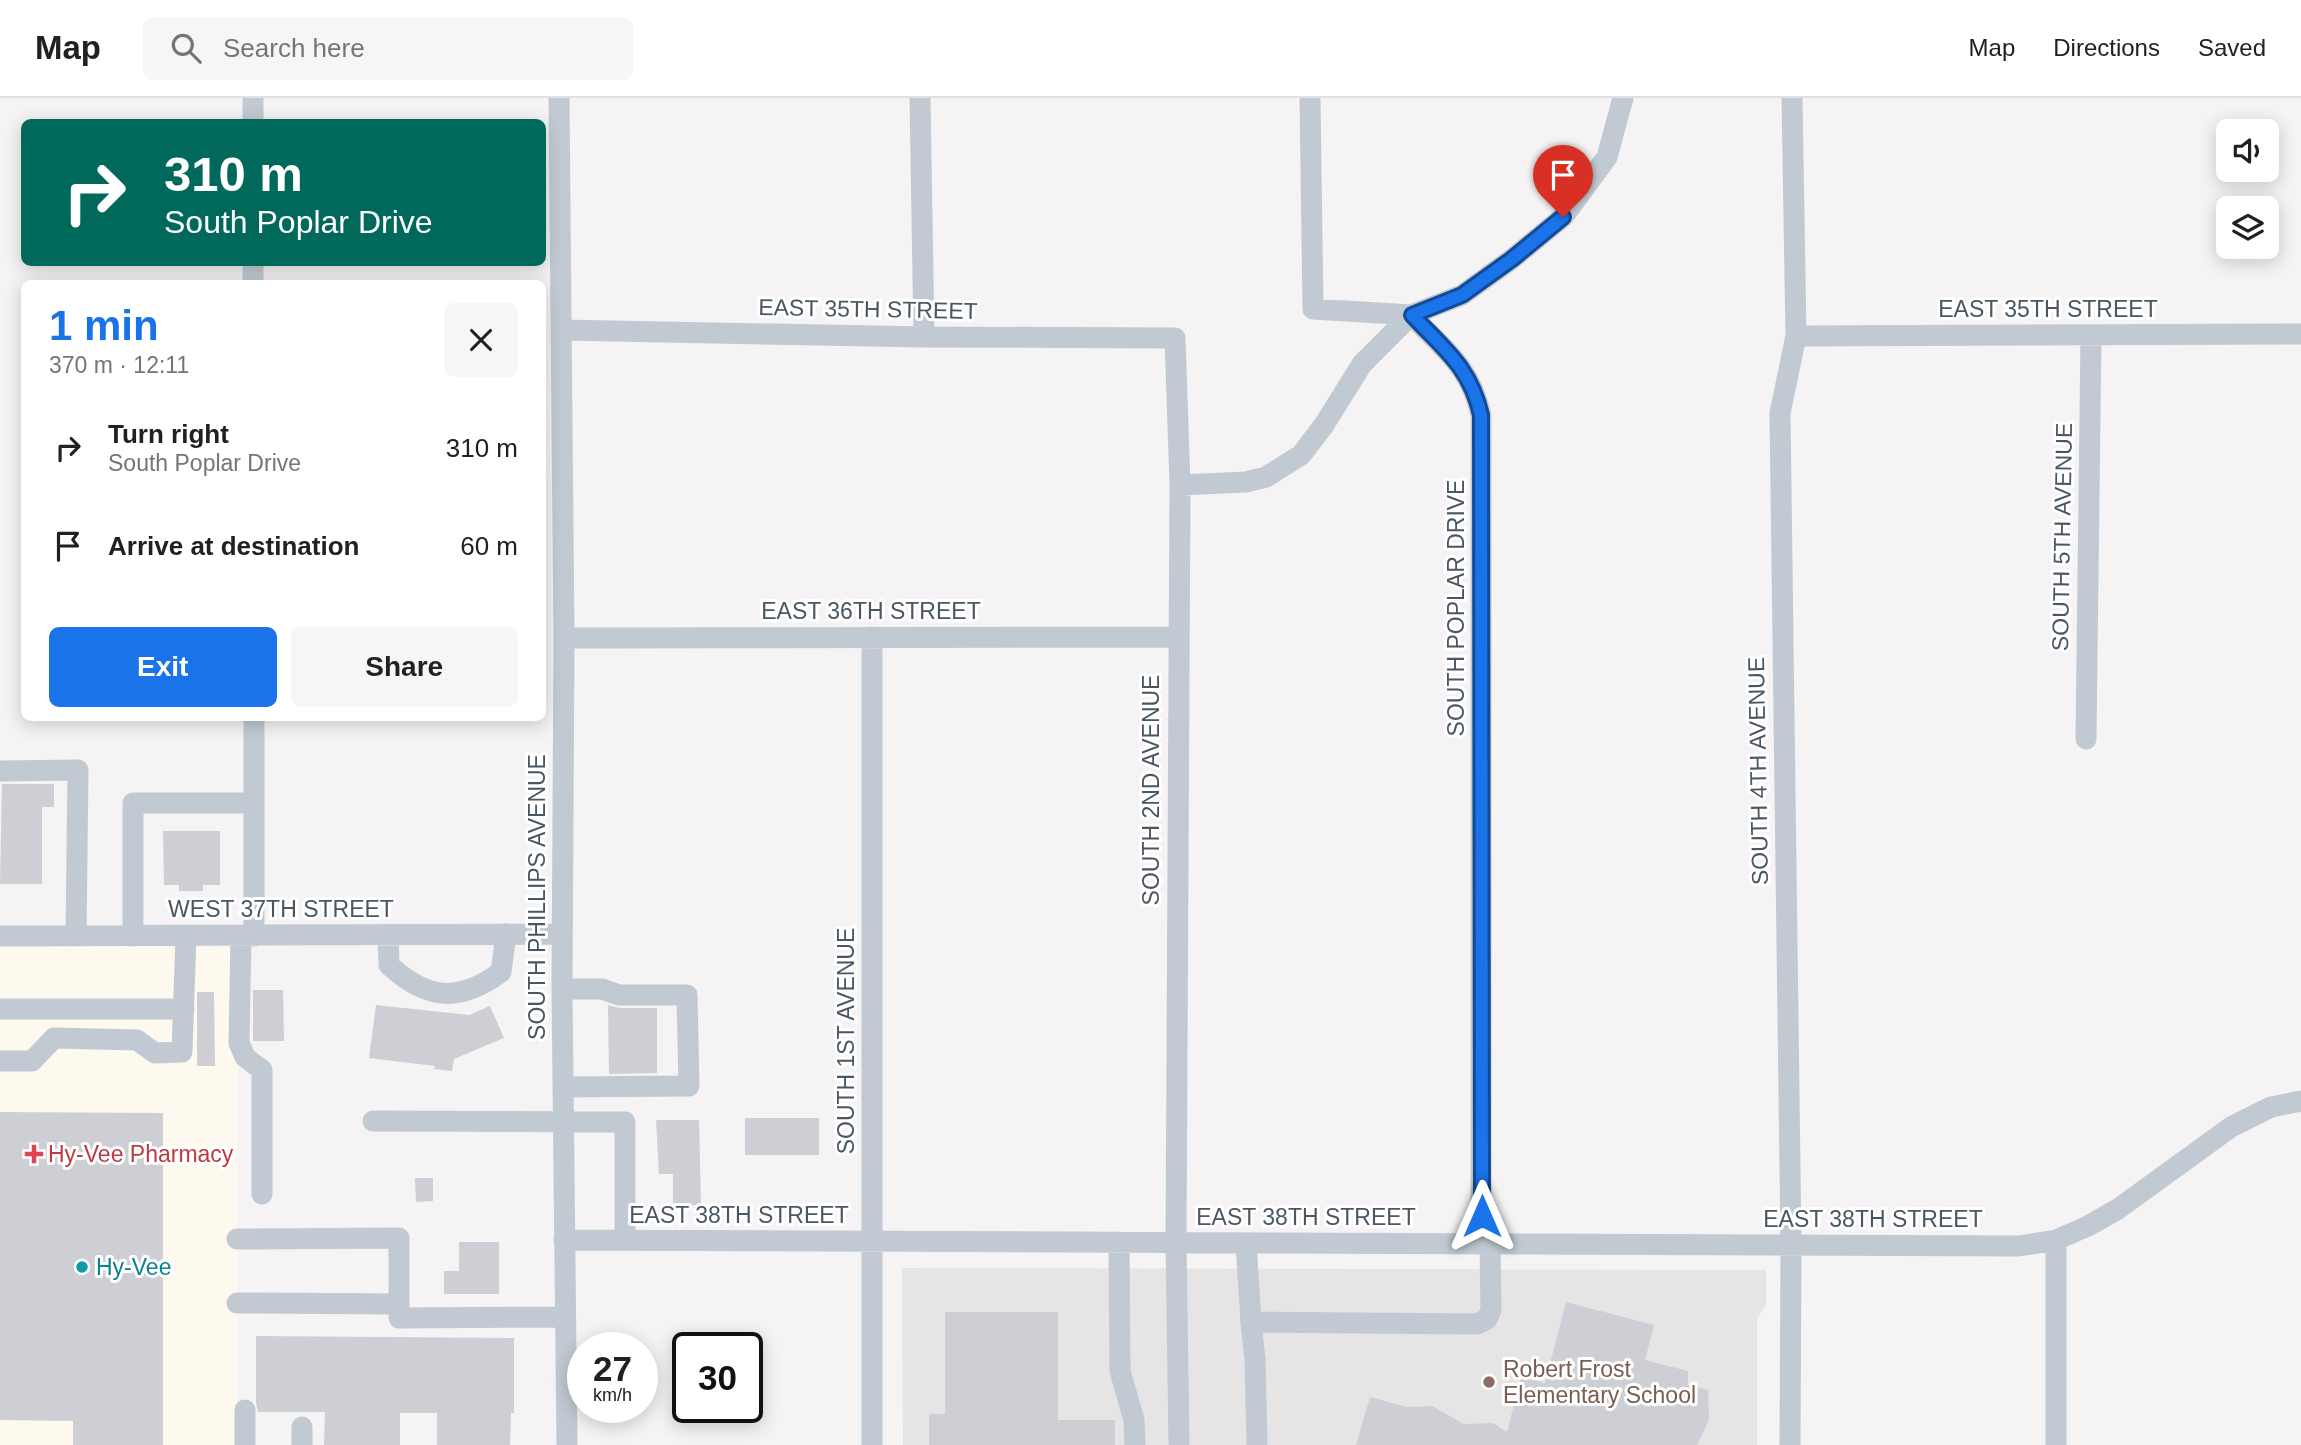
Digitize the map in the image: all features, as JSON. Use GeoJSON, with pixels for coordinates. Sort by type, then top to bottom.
{"type":"FeatureCollection","features":[{"type":"Feature","properties":{"kind":"street"},"geometry":{"type":"LineString","coordinates":[[253,98],[253,119]]}},
{"type":"Feature","properties":{"kind":"street","name":"SOUTH PHILLIPS AVENUE"},"geometry":{"type":"LineString","coordinates":[[559,98],[564,638],[562,989],[567,1445]]}},
{"type":"Feature","properties":{"kind":"street"},"geometry":{"type":"LineString","coordinates":[[920,98],[924,337]]}},
{"type":"Feature","properties":{"kind":"street"},"geometry":{"type":"LineString","coordinates":[[1310,98],[1314,309],[1412,315]]}},
{"type":"Feature","properties":{"kind":"street"},"geometry":{"type":"LineString","coordinates":[[1180,485],[1246,482],[1266,477],[1301,455],[1324,425],[1362,364],[1412,315],[1462,295],[1563,217],[1608,157],[1623,98]]}},
{"type":"Feature","properties":{"kind":"street","name":"SOUTH 4TH AVENUE"},"geometry":{"type":"LineString","coordinates":[[1790,1445],[1791,1245],[1780,412],[1796,337],[1792,98]]}},
{"type":"Feature","properties":{"kind":"street","name":"SOUTH POPLAR DRIVE"},"geometry":{"type":"LineString","coordinates":[[1251,1322],[1477,1324],[1487,1320],[1491,1310],[1486,1244],[1481,415],[1476,393],[1465,371],[1412,315]]}},
{"type":"Feature","properties":{"kind":"street","name":"EAST 35TH STREET"},"geometry":{"type":"LineString","coordinates":[[561,330],[924,337],[1174,338]]}},
{"type":"Feature","properties":{"kind":"street","name":"EAST 35TH STREET"},"geometry":{"type":"LineString","coordinates":[[1796,337],[2301,334]]}},
{"type":"Feature","properties":{"kind":"street","name":"SOUTH 5TH AVENUE"},"geometry":{"type":"LineString","coordinates":[[2086,739],[2091,335]]}},
{"type":"Feature","properties":{"kind":"street","name":"SOUTH 2ND AVENUE"},"geometry":{"type":"LineString","coordinates":[[1174,338],[1180,485],[1176,1243],[1179,1445]]}},
{"type":"Feature","properties":{"kind":"street","name":"SOUTH 1ST AVENUE"},"geometry":{"type":"LineString","coordinates":[[872,637],[872,1445]]}},
{"type":"Feature","properties":{"kind":"street","name":"EAST 36TH STREET"},"geometry":{"type":"LineString","coordinates":[[564,638],[1178,637]]}},
{"type":"Feature","properties":{"kind":"street"},"geometry":{"type":"LineString","coordinates":[[254,721],[254,803],[239,1043],[245,1057],[262,1070],[262,1194]]}},
{"type":"Feature","properties":{"kind":"street"},"geometry":{"type":"LineString","coordinates":[[0,771],[78,770],[76,936]]}},
{"type":"Feature","properties":{"kind":"street"},"geometry":{"type":"LineString","coordinates":[[134,936],[133,803],[254,803]]}},
{"type":"Feature","properties":{"kind":"street"},"geometry":{"type":"LineString","coordinates":[[388,935],[389,965],[403,978],[428,991],[460,993],[483,986],[501,972],[506,934]]}},
{"type":"Feature","properties":{"kind":"street","name":"WEST 37TH STREET"},"geometry":{"type":"LineString","coordinates":[[0,936],[562,934]]}},
{"type":"Feature","properties":{"kind":"street"},"geometry":{"type":"LineString","coordinates":[[0,1061],[32,1061],[54,1038],[137,1040],[155,1053],[182,1052],[186,936]]}},
{"type":"Feature","properties":{"kind":"street"},"geometry":{"type":"LineString","coordinates":[[562,989],[602,989],[619,995],[687,995],[689,1086],[563,1087]]}},
{"type":"Feature","properties":{"kind":"street"},"geometry":{"type":"LineString","coordinates":[[0,1009],[184,1009]]}},
{"type":"Feature","properties":{"kind":"street","name":"EAST 38TH STREET"},"geometry":{"type":"LineString","coordinates":[[564,1240],[2019,1246],[2056,1240],[2118,1209],[2231,1127],[2271,1107],[2301,1101]]}},
{"type":"Feature","properties":{"kind":"street"},"geometry":{"type":"LineString","coordinates":[[373,1121],[625,1122],[625,1240]]}},
{"type":"Feature","properties":{"kind":"street"},"geometry":{"type":"LineString","coordinates":[[237,1239],[399,1238],[399,1318],[565,1317]]}},
{"type":"Feature","properties":{"kind":"street"},"geometry":{"type":"LineString","coordinates":[[2056,1240],[2056,1445]]}},
{"type":"Feature","properties":{"kind":"street"},"geometry":{"type":"LineString","coordinates":[[1119,1242],[1120,1371],[1134,1420],[1135,1445]]}},
{"type":"Feature","properties":{"kind":"street"},"geometry":{"type":"LineString","coordinates":[[1246,1243],[1255,1359],[1257,1445]]}},
{"type":"Feature","properties":{"kind":"street"},"geometry":{"type":"LineString","coordinates":[[237,1303],[399,1304]]}},
{"type":"Feature","properties":{"kind":"street"},"geometry":{"type":"LineString","coordinates":[[245,1410],[245,1445]]}},
{"type":"Feature","properties":{"kind":"shaded area"},"geometry":{"type":"Polygon","coordinates":[[[0,946],[238,947],[237,1445],[0,1445],[0,946]]]}},
{"type":"Feature","properties":{"kind":"shaded area","name":"Robert Frost Elementary School"},"geometry":{"type":"Polygon","coordinates":[[[902,1268],[1766,1270],[1766,1305],[1757,1319],[1757,1445],[903,1445],[902,1268]]]}},
{"type":"Feature","properties":{"kind":"building"},"geometry":{"type":"Polygon","coordinates":[[[2,784],[54,784],[54,807],[42,807],[42,884],[0,884],[2,784]]]}},
{"type":"Feature","properties":{"kind":"building"},"geometry":{"type":"Polygon","coordinates":[[[163,831],[220,831],[220,885],[203,885],[203,891],[179,891],[179,885],[164,885],[163,831]]]}},
{"type":"Feature","properties":{"kind":"building"},"geometry":{"type":"Polygon","coordinates":[[[253,990],[283,990],[284,1041],[253,1041],[253,990]]]}},
{"type":"Feature","properties":{"kind":"building"},"geometry":{"type":"Polygon","coordinates":[[[197,992],[214,992],[215,1066],[197,1066],[197,992]]]}},
{"type":"Feature","properties":{"kind":"building"},"geometry":{"type":"Polygon","coordinates":[[[376,1005],[469,1015],[490,1006],[504,1038],[454,1059],[452,1071],[434,1069],[435,1066],[369,1058],[376,1005]]]}},
{"type":"Feature","properties":{"kind":"building"},"geometry":{"type":"Polygon","coordinates":[[[608,1005],[619,1008],[657,1008],[657,1073],[609,1074],[608,1005]]]}},
{"type":"Feature","properties":{"kind":"building","name":"Hy-Vee"},"geometry":{"type":"Polygon","coordinates":[[[0,1112],[163,1113],[163,1445],[73,1445],[73,1421],[0,1420],[0,1112]]]}},
{"type":"Feature","properties":{"kind":"building"},"geometry":{"type":"Polygon","coordinates":[[[745,1118],[819,1118],[819,1155],[745,1155],[745,1118]]]}},
{"type":"Feature","properties":{"kind":"building"},"geometry":{"type":"Polygon","coordinates":[[[656,1120],[699,1120],[701,1205],[673,1206],[673,1174],[659,1174],[656,1120]]]}},
{"type":"Feature","properties":{"kind":"building"},"geometry":{"type":"Polygon","coordinates":[[[415,1178],[433,1178],[433,1201],[416,1202],[415,1178]]]}},
{"type":"Feature","properties":{"kind":"building"},"geometry":{"type":"Polygon","coordinates":[[[459,1242],[499,1242],[499,1294],[444,1294],[444,1271],[459,1271],[459,1242]]]}},
{"type":"Feature","properties":{"kind":"building"},"geometry":{"type":"Polygon","coordinates":[[[1566,1302],[1654,1325],[1645,1360],[1688,1371],[1688,1385],[1708,1390],[1709,1420],[1697,1445],[1356,1445],[1370,1397],[1406,1407],[1432,1406],[1464,1424],[1493,1423],[1507,1432],[1521,1377],[1545,1383],[1566,1302]]]}},
{"type":"Feature","properties":{"kind":"building"},"geometry":{"type":"Polygon","coordinates":[[[945,1312],[1058,1312],[1058,1420],[1115,1420],[1115,1445],[929,1445],[929,1414],[945,1414],[945,1312]]]}},
{"type":"Feature","properties":{"kind":"building"},"geometry":{"type":"Polygon","coordinates":[[[256,1336],[514,1338],[514,1413],[511,1413],[510,1445],[437,1445],[437,1413],[400,1413],[400,1445],[324,1445],[325,1412],[258,1412],[256,1336]]]}},
{"type":"Feature","properties":{"kind":"place","name":"Hy-Vee Pharmacy"},"geometry":{"type":"Point","coordinates":[34,1154]}},
{"type":"Feature","properties":{"kind":"place","name":"Hy-Vee"},"geometry":{"type":"Point","coordinates":[82,1267]}},
{"type":"Feature","properties":{"kind":"place","name":"Robert Frost Elementary School"},"geometry":{"type":"Point","coordinates":[1489,1382]}},
{"type":"Feature","properties":{"kind":"route"},"geometry":{"type":"LineString","coordinates":[[1482,1216],[1481,415],[1476,393],[1465,371],[1412,315],[1462,295],[1563,217]]}}]}
